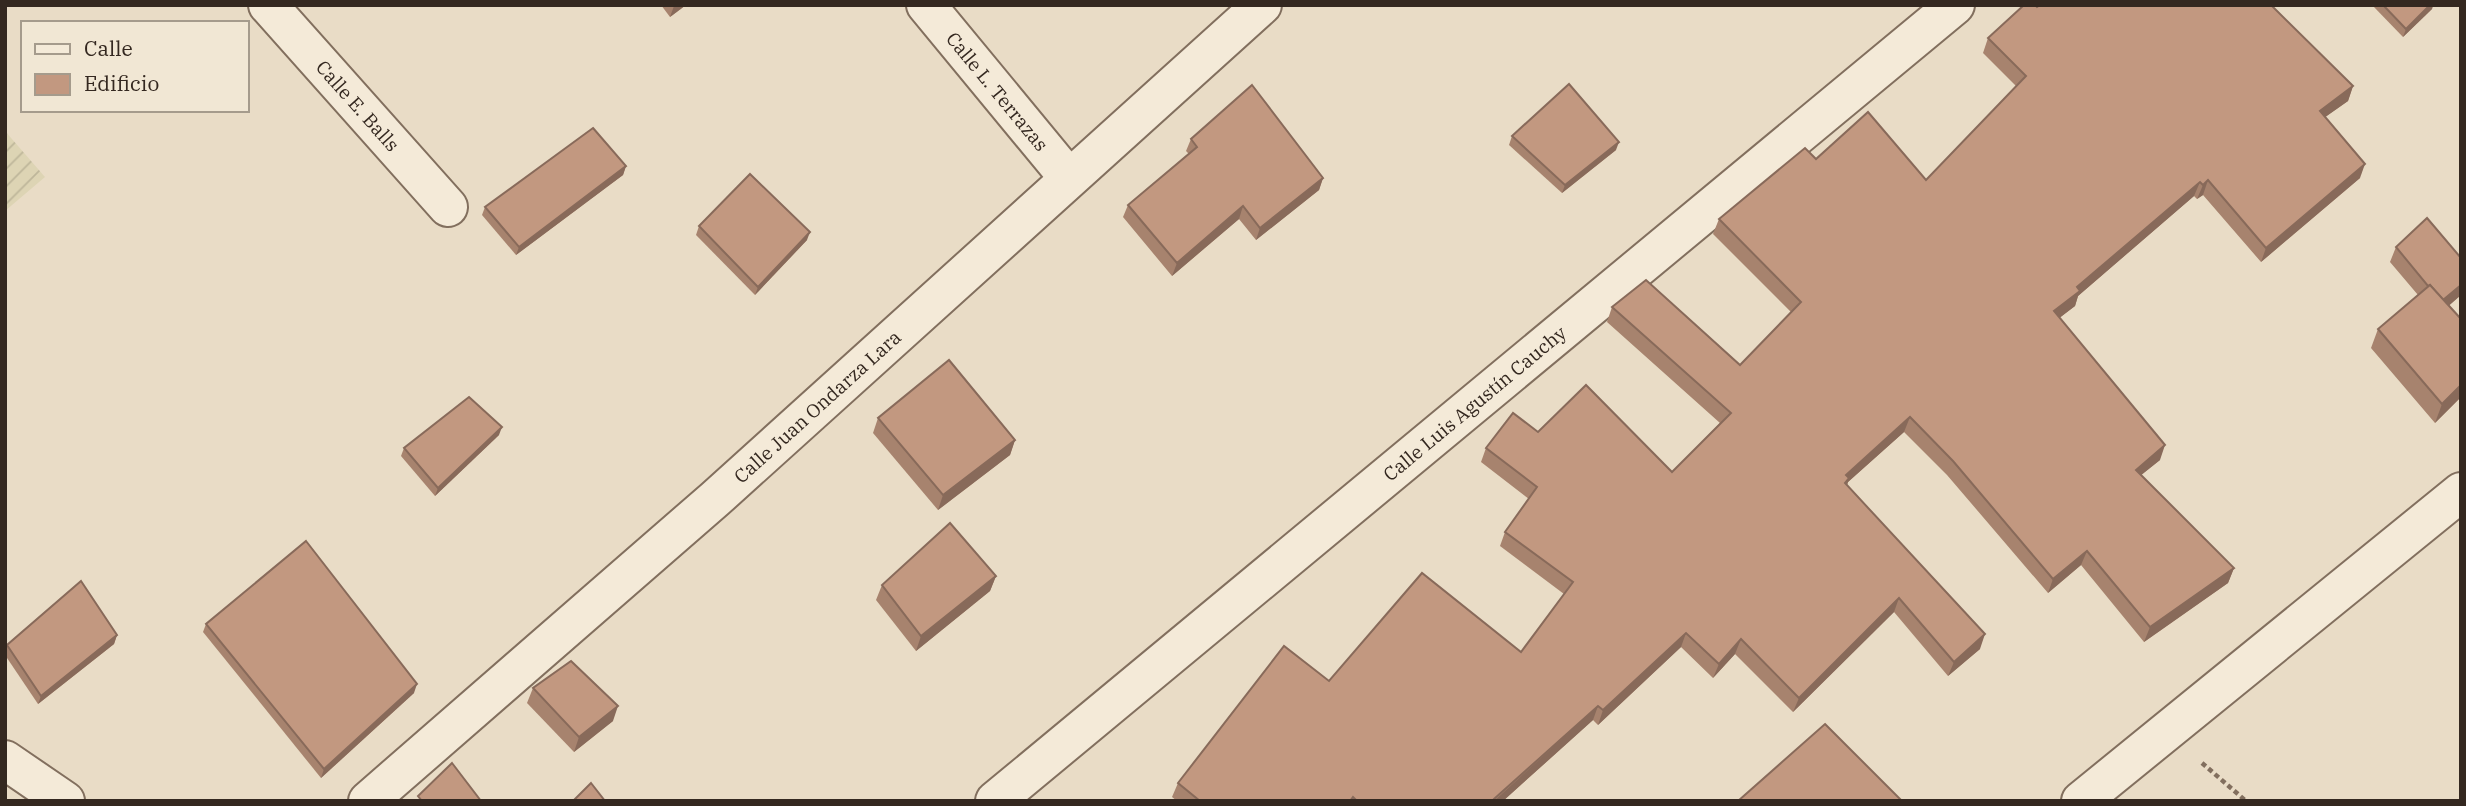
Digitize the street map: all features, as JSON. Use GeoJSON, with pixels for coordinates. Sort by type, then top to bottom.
{"type":"FeatureCollection","features":[{"type":"Feature","properties":{"kind":"street","name":"Calle E. Balls"},"geometry":{"type":"LineString","coordinates":[[268,5],[448,207]]}},
{"type":"Feature","properties":{"kind":"street","name":"Calle L. Terrazas"},"geometry":{"type":"LineString","coordinates":[[926,5],[1068,177]]}},
{"type":"Feature","properties":{"kind":"street","name":"Calle Juan Ondarza Lara"},"geometry":{"type":"LineString","coordinates":[[368,801],[715,499],[1068,177],[1262,5]]}},
{"type":"Feature","properties":{"kind":"street","name":"Calle Luis Agustín Cauchy"},"geometry":{"type":"LineString","coordinates":[[995,801],[1955,5]]}},
{"type":"Feature","properties":{"kind":"street"},"geometry":{"type":"LineString","coordinates":[[2081,801],[2461,492]]}},
{"type":"Feature","properties":{"kind":"street"},"geometry":{"type":"LineString","coordinates":[[5,760],[65,801]]}},
{"type":"Feature","properties":{"kind":"path"},"geometry":{"type":"LineString","coordinates":[[2167,732],[2246,801]]}},
{"type":"Feature","properties":{"kind":"shaded area"},"geometry":{"type":"Polygon","coordinates":[[[5,131],[45,177],[5,211],[5,131]]]}},
{"type":"Feature","properties":{"kind":"building"},"geometry":{"type":"Polygon","coordinates":[[[2024,5],[2271,5],[2353,86],[2320,111],[2365,164],[2266,248],[2208,180],[2203,185],[2200,182],[2077,287],[2080,291],[2054,311],[2165,445],[2136,470],[2234,568],[2150,627],[2087,551],[2053,579],[1953,461],[1910,417],[1846,475],[1849,478],[1845,483],[1985,634],[1954,662],[1899,598],[1799,698],[1741,639],[1719,664],[1686,633],[1603,710],[1598,706],[1494,799],[1495,801],[1357,801],[1353,797],[1350,801],[1200,801],[1178,783],[1284,646],[1329,681],[1422,573],[1521,652],[1573,582],[1505,532],[1537,487],[1486,448],[1513,413],[1538,432],[1586,385],[1672,472],[1731,413],[1612,307],[1646,280],[1740,365],[1801,302],[1719,219],[1805,148],[1816,159],[1868,112],[1926,180],[2026,76],[1988,38],[2024,5]]]}},
{"type":"Feature","properties":{"kind":"building"},"geometry":{"type":"Polygon","coordinates":[[[2383,5],[2430,5],[2406,29],[2383,5]]]}},
{"type":"Feature","properties":{"kind":"building"},"geometry":{"type":"Polygon","coordinates":[[[1569,84],[1619,142],[1565,185],[1512,136],[1569,84]]]}},
{"type":"Feature","properties":{"kind":"building"},"geometry":{"type":"Polygon","coordinates":[[[1252,85],[1323,178],[1260,228],[1243,206],[1177,263],[1128,205],[1197,147],[1191,139],[1252,85]]]}},
{"type":"Feature","properties":{"kind":"building"},"geometry":{"type":"Polygon","coordinates":[[[593,128],[626,166],[519,247],[485,207],[593,128]]]}},
{"type":"Feature","properties":{"kind":"building"},"geometry":{"type":"Polygon","coordinates":[[[750,174],[810,232],[758,287],[699,226],[750,174]]]}},
{"type":"Feature","properties":{"kind":"building"},"geometry":{"type":"Polygon","coordinates":[[[2427,218],[2461,258],[2461,285],[2443,300],[2396,247],[2427,218]]]}},
{"type":"Feature","properties":{"kind":"building"},"geometry":{"type":"Polygon","coordinates":[[[2430,285],[2461,319],[2461,385],[2442,404],[2378,329],[2430,285]]]}},
{"type":"Feature","properties":{"kind":"building"},"geometry":{"type":"Polygon","coordinates":[[[949,360],[1015,440],[943,495],[878,418],[949,360]]]}},
{"type":"Feature","properties":{"kind":"building"},"geometry":{"type":"Polygon","coordinates":[[[469,397],[502,427],[438,488],[404,448],[469,397]]]}},
{"type":"Feature","properties":{"kind":"building"},"geometry":{"type":"Polygon","coordinates":[[[950,523],[996,576],[921,636],[882,585],[950,523]]]}},
{"type":"Feature","properties":{"kind":"building"},"geometry":{"type":"Polygon","coordinates":[[[306,541],[417,684],[324,769],[206,624],[306,541]]]}},
{"type":"Feature","properties":{"kind":"building"},"geometry":{"type":"Polygon","coordinates":[[[81,581],[117,635],[41,696],[7,645],[81,581]]]}},
{"type":"Feature","properties":{"kind":"building"},"geometry":{"type":"Polygon","coordinates":[[[571,661],[618,706],[579,737],[533,688],[571,661]]]}},
{"type":"Feature","properties":{"kind":"building"},"geometry":{"type":"Polygon","coordinates":[[[1825,724],[1902,801],[1738,801],[1825,724]]]}},
{"type":"Feature","properties":{"kind":"building"},"geometry":{"type":"Polygon","coordinates":[[[452,763],[481,801],[422,801],[418,796],[452,763]]]}},
{"type":"Feature","properties":{"kind":"building"},"geometry":{"type":"Polygon","coordinates":[[[591,783],[605,801],[573,801],[591,783]]]}}]}
